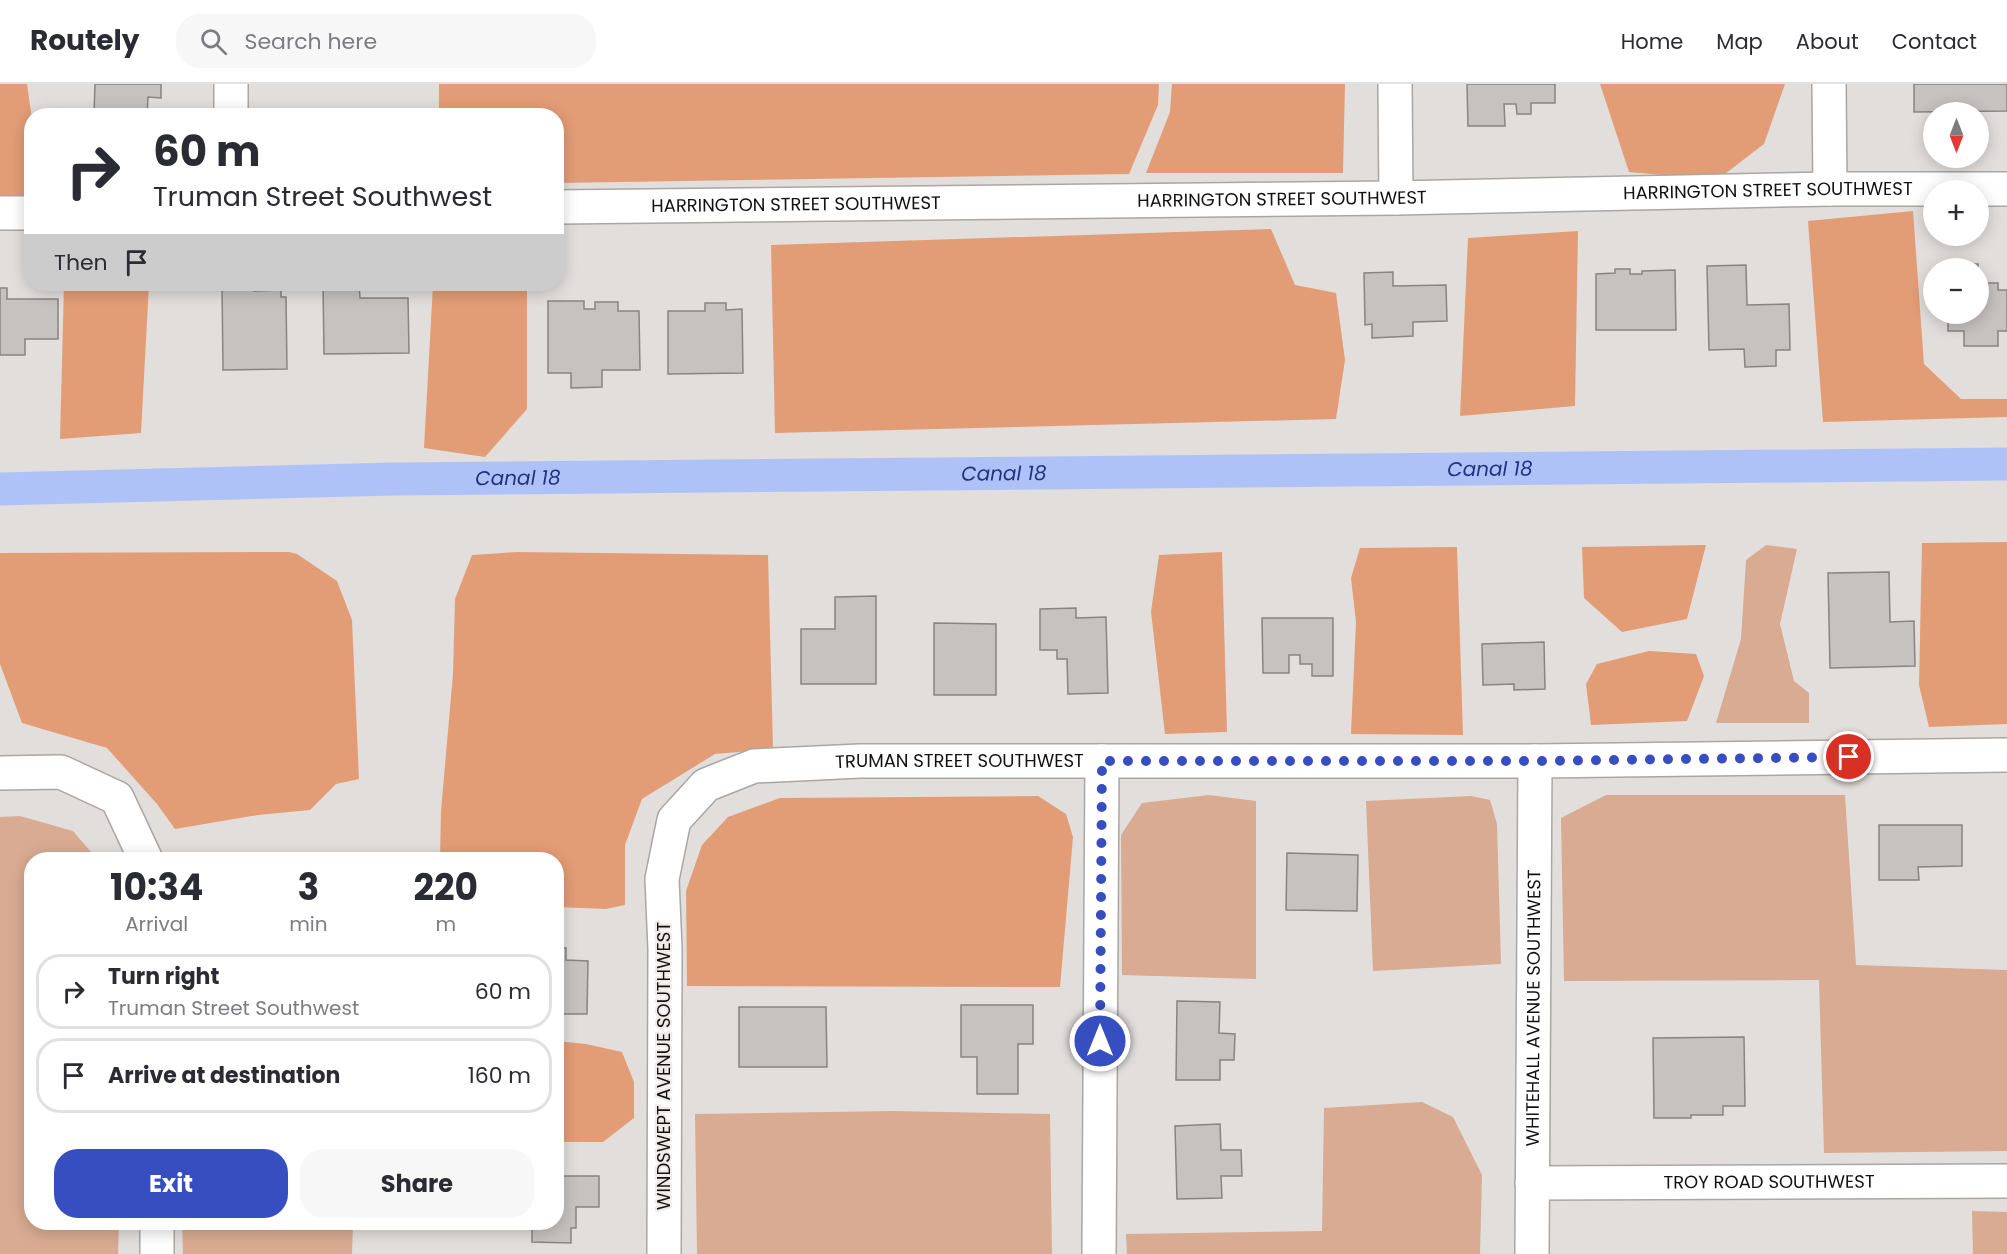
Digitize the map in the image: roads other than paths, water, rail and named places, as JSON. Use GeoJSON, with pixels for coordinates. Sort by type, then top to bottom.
{"type":"FeatureCollection","features":[{"type":"Feature","properties":{"kind":"street"},"geometry":{"type":"LineString","coordinates":[[231,84],[231,108]]}},
{"type":"Feature","properties":{"kind":"street"},"geometry":{"type":"LineString","coordinates":[[1395,84],[1396,198]]}},
{"type":"Feature","properties":{"kind":"street"},"geometry":{"type":"LineString","coordinates":[[1829,84],[1830,189]]}},
{"type":"Feature","properties":{"kind":"street","name":"HARRINGTON STREET SOUTHWEST"},"geometry":{"type":"LineString","coordinates":[[564,207],[1396,198],[1830,189],[2007,189]]}},
{"type":"Feature","properties":{"kind":"street"},"geometry":{"type":"LineString","coordinates":[[0,213],[24,213]]}},
{"type":"Feature","properties":{"kind":"street","name":"TRUMAN STREET SOUTHWEST"},"geometry":{"type":"LineString","coordinates":[[662,879],[674,820],[706,785],[754,766],[860,761],[1535,761],[2007,755]]}},
{"type":"Feature","properties":{"kind":"street"},"geometry":{"type":"LineString","coordinates":[[1099,1254],[1102,761]]}},
{"type":"Feature","properties":{"kind":"street","name":"WHITEHALL AVENUE SOUTHWEST"},"geometry":{"type":"LineString","coordinates":[[1532,1254],[1535,761]]}},
{"type":"Feature","properties":{"kind":"street"},"geometry":{"type":"LineString","coordinates":[[0,773],[61,772],[117,798],[142,852]]}},
{"type":"Feature","properties":{"kind":"street","name":"WINDSWEPT AVENUE SOUTHWEST"},"geometry":{"type":"LineString","coordinates":[[662,879],[665,949],[664,1254]]}},
{"type":"Feature","properties":{"kind":"street","name":"TROY ROAD SOUTHWEST"},"geometry":{"type":"LineString","coordinates":[[1532,1183],[2007,1181]]}},
{"type":"Feature","properties":{"kind":"street"},"geometry":{"type":"LineString","coordinates":[[157,1230],[157,1254]]}},
{"type":"Feature","properties":{"kind":"waterway","name":"Canal 18"},"geometry":{"type":"LineString","coordinates":[[0,489],[395,479],[2007,464]]}}]}
